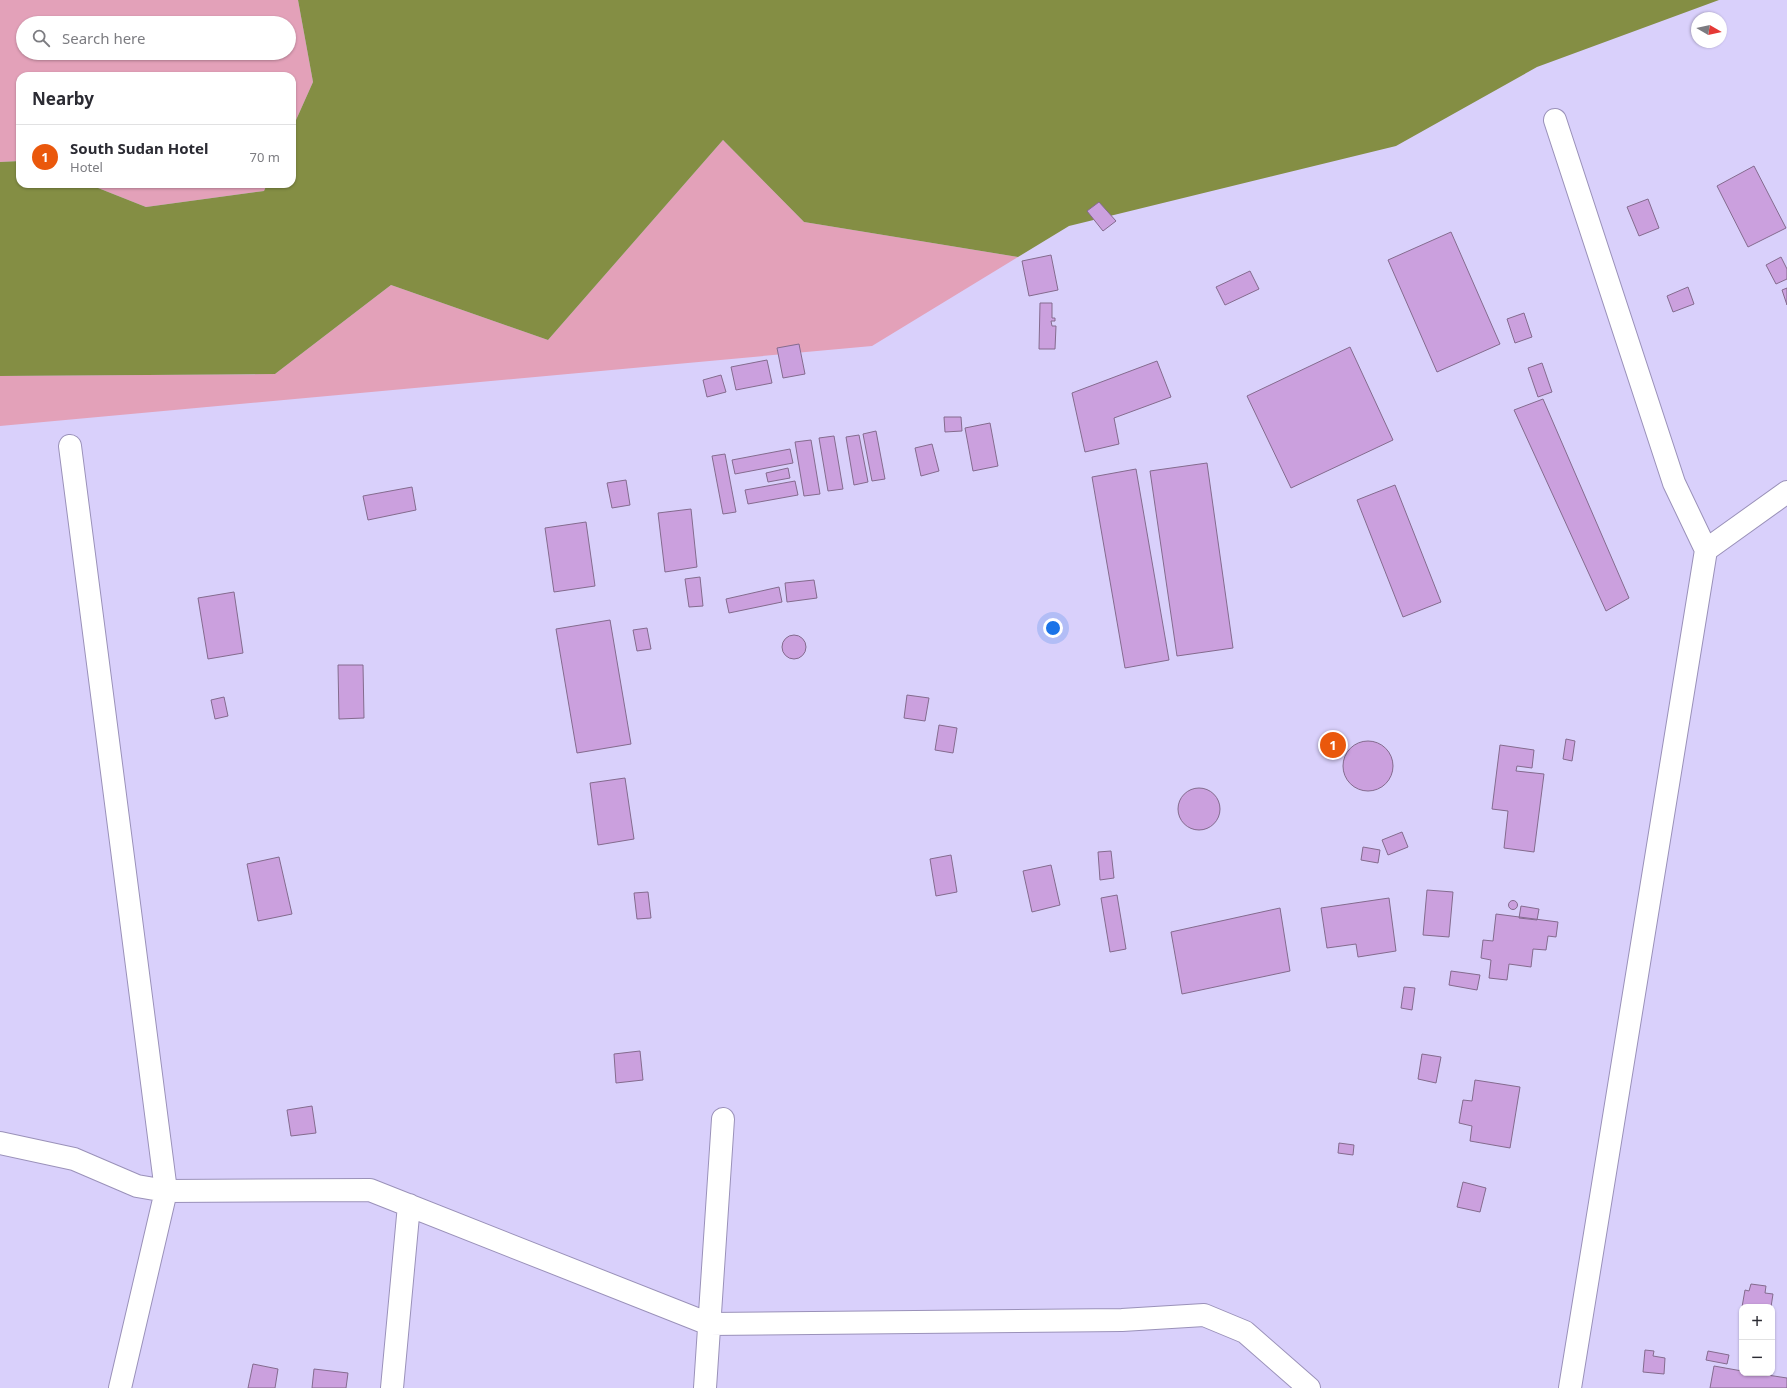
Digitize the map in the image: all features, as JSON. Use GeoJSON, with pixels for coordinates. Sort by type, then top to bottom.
{"type":"FeatureCollection","features":[{"type":"Feature","properties":{"kind":"street"},"geometry":{"type":"LineString","coordinates":[[1555,120],[1674,483],[1706,550],[1570,1388]]}},
{"type":"Feature","properties":{"kind":"street"},"geometry":{"type":"LineString","coordinates":[[70,446],[166,1191],[120,1388]]}},
{"type":"Feature","properties":{"kind":"street"},"geometry":{"type":"LineString","coordinates":[[1706,550],[1787,492]]}},
{"type":"Feature","properties":{"kind":"street"},"geometry":{"type":"LineString","coordinates":[[705,1388],[723,1120]]}},
{"type":"Feature","properties":{"kind":"street"},"geometry":{"type":"LineString","coordinates":[[0,1143],[74,1160],[137,1186],[166,1191],[370,1190],[709,1324],[1122,1320],[1204,1315],[1245,1332],[1309,1388]]}},
{"type":"Feature","properties":{"kind":"street"},"geometry":{"type":"LineString","coordinates":[[392,1388],[409,1205]]}},
{"type":"Feature","properties":{"kind":"shaded area"},"geometry":{"type":"Polygon","coordinates":[[[0,0],[298,0],[313,82],[296,120],[296,72],[16,72],[16,161],[0,162],[0,0]]]}},
{"type":"Feature","properties":{"kind":"shaded area"},"geometry":{"type":"Polygon","coordinates":[[[298,0],[1719,0],[1537,67],[1396,146],[1069,226],[1018,257],[804,222],[723,140],[548,340],[391,285],[275,374],[0,376],[0,162],[16,161],[16,188],[98,188],[146,207],[264,191],[265,188],[296,188],[296,120],[313,82],[298,0]]]}},
{"type":"Feature","properties":{"kind":"shaded area"},"geometry":{"type":"Polygon","coordinates":[[[723,140],[804,222],[1018,257],[872,346],[0,426],[0,376],[275,374],[391,285],[548,340],[723,140]]]}},
{"type":"Feature","properties":{"kind":"shaded area"},"geometry":{"type":"Polygon","coordinates":[[[98,188],[265,188],[264,191],[146,207],[98,188]]]}},
{"type":"Feature","properties":{"kind":"building"},"geometry":{"type":"Polygon","coordinates":[[[1754,166],[1786,228],[1748,247],[1717,186],[1754,166]]]}},
{"type":"Feature","properties":{"kind":"building"},"geometry":{"type":"Polygon","coordinates":[[[1648,199],[1659,228],[1639,236],[1627,207],[1648,199]]]}},
{"type":"Feature","properties":{"kind":"building"},"geometry":{"type":"Polygon","coordinates":[[[1099,202],[1116,221],[1103,231],[1087,211],[1099,202]]]}},
{"type":"Feature","properties":{"kind":"building"},"geometry":{"type":"Polygon","coordinates":[[[1451,232],[1500,344],[1437,372],[1388,260],[1451,232]]]}},
{"type":"Feature","properties":{"kind":"building"},"geometry":{"type":"Polygon","coordinates":[[[1051,255],[1058,290],[1029,296],[1022,261],[1051,255]]]}},
{"type":"Feature","properties":{"kind":"building"},"geometry":{"type":"Polygon","coordinates":[[[1781,257],[1787,269],[1787,279],[1776,284],[1766,265],[1781,257]]]}},
{"type":"Feature","properties":{"kind":"building"},"geometry":{"type":"Polygon","coordinates":[[[1250,271],[1259,289],[1225,305],[1216,287],[1250,271]]]}},
{"type":"Feature","properties":{"kind":"building"},"geometry":{"type":"Polygon","coordinates":[[[1688,287],[1694,304],[1673,312],[1667,296],[1688,287]]]}},
{"type":"Feature","properties":{"kind":"building"},"geometry":{"type":"Polygon","coordinates":[[[1787,288],[1787,305],[1782,290],[1787,288]]]}},
{"type":"Feature","properties":{"kind":"building"},"geometry":{"type":"Polygon","coordinates":[[[1040,303],[1052,303],[1052,318],[1055,318],[1055,321],[1051,321],[1052,326],[1056,326],[1055,349],[1039,349],[1040,303]]]}},
{"type":"Feature","properties":{"kind":"building"},"geometry":{"type":"Polygon","coordinates":[[[1524,313],[1532,337],[1515,343],[1507,319],[1524,313]]]}},
{"type":"Feature","properties":{"kind":"building"},"geometry":{"type":"Polygon","coordinates":[[[799,344],[805,374],[783,378],[777,348],[799,344]]]}},
{"type":"Feature","properties":{"kind":"building"},"geometry":{"type":"Polygon","coordinates":[[[1350,347],[1393,440],[1291,488],[1247,396],[1350,347]]]}},
{"type":"Feature","properties":{"kind":"building"},"geometry":{"type":"Polygon","coordinates":[[[767,360],[772,383],[736,390],[731,367],[767,360]]]}},
{"type":"Feature","properties":{"kind":"building"},"geometry":{"type":"Polygon","coordinates":[[[1157,361],[1171,397],[1114,418],[1119,444],[1085,452],[1072,393],[1157,361]]]}},
{"type":"Feature","properties":{"kind":"building"},"geometry":{"type":"Polygon","coordinates":[[[1542,363],[1552,392],[1538,397],[1528,368],[1542,363]]]}},
{"type":"Feature","properties":{"kind":"building"},"geometry":{"type":"Polygon","coordinates":[[[721,375],[726,392],[707,397],[703,380],[721,375]]]}},
{"type":"Feature","properties":{"kind":"building"},"geometry":{"type":"Polygon","coordinates":[[[1543,399],[1629,598],[1606,611],[1514,410],[1543,399]]]}},
{"type":"Feature","properties":{"kind":"building"},"geometry":{"type":"Polygon","coordinates":[[[944,417],[961,417],[962,431],[945,432],[944,417]]]}},
{"type":"Feature","properties":{"kind":"building"},"geometry":{"type":"Polygon","coordinates":[[[990,423],[998,466],[973,471],[965,428],[990,423]]]}},
{"type":"Feature","properties":{"kind":"building"},"geometry":{"type":"Polygon","coordinates":[[[876,431],[885,479],[872,481],[863,434],[876,431]]]}},
{"type":"Feature","properties":{"kind":"building"},"geometry":{"type":"Polygon","coordinates":[[[859,435],[868,482],[854,485],[846,437],[859,435]]]}},
{"type":"Feature","properties":{"kind":"building"},"geometry":{"type":"Polygon","coordinates":[[[834,436],[843,489],[828,491],[819,438],[834,436]]]}},
{"type":"Feature","properties":{"kind":"building"},"geometry":{"type":"Polygon","coordinates":[[[811,440],[820,494],[804,496],[795,442],[811,440]]]}},
{"type":"Feature","properties":{"kind":"building"},"geometry":{"type":"Polygon","coordinates":[[[932,444],[939,471],[921,476],[915,448],[932,444]]]}},
{"type":"Feature","properties":{"kind":"building"},"geometry":{"type":"Polygon","coordinates":[[[790,449],[793,463],[735,474],[732,460],[790,449]]]}},
{"type":"Feature","properties":{"kind":"building"},"geometry":{"type":"Polygon","coordinates":[[[725,454],[736,512],[723,514],[712,456],[725,454]]]}},
{"type":"Feature","properties":{"kind":"building"},"geometry":{"type":"Polygon","coordinates":[[[1207,463],[1233,648],[1177,656],[1150,471],[1207,463]]]}},
{"type":"Feature","properties":{"kind":"building"},"geometry":{"type":"Polygon","coordinates":[[[788,468],[790,478],[768,482],[766,473],[788,468]]]}},
{"type":"Feature","properties":{"kind":"building"},"geometry":{"type":"Polygon","coordinates":[[[1136,469],[1169,660],[1125,668],[1092,477],[1136,469]]]}},
{"type":"Feature","properties":{"kind":"building"},"geometry":{"type":"Polygon","coordinates":[[[626,480],[630,505],[612,508],[607,483],[626,480]]]}},
{"type":"Feature","properties":{"kind":"building"},"geometry":{"type":"Polygon","coordinates":[[[795,481],[798,495],[748,504],[745,490],[795,481]]]}},
{"type":"Feature","properties":{"kind":"building"},"geometry":{"type":"Polygon","coordinates":[[[1395,485],[1441,602],[1403,617],[1357,500],[1395,485]]]}},
{"type":"Feature","properties":{"kind":"building"},"geometry":{"type":"Polygon","coordinates":[[[412,487],[416,510],[368,520],[363,496],[412,487]]]}},
{"type":"Feature","properties":{"kind":"building"},"geometry":{"type":"Polygon","coordinates":[[[691,509],[697,567],[665,572],[658,513],[691,509]]]}},
{"type":"Feature","properties":{"kind":"building"},"geometry":{"type":"Polygon","coordinates":[[[586,522],[595,586],[554,592],[545,528],[586,522]]]}},
{"type":"Feature","properties":{"kind":"building"},"geometry":{"type":"Polygon","coordinates":[[[700,577],[703,606],[689,607],[685,579],[700,577]]]}},
{"type":"Feature","properties":{"kind":"building"},"geometry":{"type":"Polygon","coordinates":[[[814,580],[817,598],[787,602],[785,583],[814,580]]]}},
{"type":"Feature","properties":{"kind":"building"},"geometry":{"type":"Polygon","coordinates":[[[779,587],[782,602],[729,613],[726,599],[779,587]]]}},
{"type":"Feature","properties":{"kind":"building"},"geometry":{"type":"Polygon","coordinates":[[[234,592],[243,653],[208,659],[198,598],[234,592]]]}},
{"type":"Feature","properties":{"kind":"building"},"geometry":{"type":"Polygon","coordinates":[[[610,620],[631,744],[577,753],[556,629],[610,620]]]}},
{"type":"Feature","properties":{"kind":"building"},"geometry":{"type":"Polygon","coordinates":[[[647,628],[651,649],[637,651],[633,630],[647,628]]]}},
{"type":"Feature","properties":{"kind":"building"},"geometry":{"type":"Polygon","coordinates":[[[794,635],[802,639],[806,647],[802,655],[794,659],[786,655],[782,647],[786,639],[794,635]]]}},
{"type":"Feature","properties":{"kind":"building"},"geometry":{"type":"Polygon","coordinates":[[[338,665],[363,665],[364,718],[339,719],[338,665]]]}},
{"type":"Feature","properties":{"kind":"building"},"geometry":{"type":"Polygon","coordinates":[[[907,695],[929,698],[925,721],[904,718],[907,695]]]}},
{"type":"Feature","properties":{"kind":"building"},"geometry":{"type":"Polygon","coordinates":[[[224,697],[228,716],[215,719],[211,700],[224,697]]]}},
{"type":"Feature","properties":{"kind":"building"},"geometry":{"type":"Polygon","coordinates":[[[939,725],[957,728],[953,753],[935,750],[939,725]]]}},
{"type":"Feature","properties":{"kind":"building"},"geometry":{"type":"Polygon","coordinates":[[[1566,739],[1575,741],[1572,761],[1563,759],[1566,739]]]}},
{"type":"Feature","properties":{"kind":"building"},"geometry":{"type":"Polygon","coordinates":[[[1368,741],[1377,743],[1388,752],[1393,766],[1391,775],[1382,786],[1368,791],[1359,789],[1348,780],[1343,766],[1345,757],[1354,746],[1368,741]]]}},
{"type":"Feature","properties":{"kind":"building"},"geometry":{"type":"Polygon","coordinates":[[[1500,745],[1534,750],[1532,768],[1517,766],[1516,771],[1544,774],[1534,852],[1504,848],[1508,811],[1492,809],[1500,745]]]}},
{"type":"Feature","properties":{"kind":"building"},"geometry":{"type":"Polygon","coordinates":[[[625,778],[634,839],[598,845],[590,783],[625,778]]]}},
{"type":"Feature","properties":{"kind":"building"},"geometry":{"type":"Polygon","coordinates":[[[1195,788],[1203,788],[1211,791],[1217,797],[1220,809],[1217,821],[1211,827],[1203,830],[1195,830],[1187,827],[1181,821],[1178,813],[1178,805],[1181,797],[1187,791],[1195,788]]]}},
{"type":"Feature","properties":{"kind":"building"},"geometry":{"type":"Polygon","coordinates":[[[1402,832],[1408,847],[1388,855],[1382,840],[1402,832]]]}},
{"type":"Feature","properties":{"kind":"building"},"geometry":{"type":"Polygon","coordinates":[[[1363,847],[1380,850],[1378,863],[1361,860],[1363,847]]]}},
{"type":"Feature","properties":{"kind":"building"},"geometry":{"type":"Polygon","coordinates":[[[1111,851],[1114,878],[1100,880],[1098,852],[1111,851]]]}},
{"type":"Feature","properties":{"kind":"building"},"geometry":{"type":"Polygon","coordinates":[[[951,855],[957,892],[936,896],[930,859],[951,855]]]}},
{"type":"Feature","properties":{"kind":"building"},"geometry":{"type":"Polygon","coordinates":[[[279,857],[292,914],[258,921],[247,864],[279,857]]]}},
{"type":"Feature","properties":{"kind":"building"},"geometry":{"type":"Polygon","coordinates":[[[1051,865],[1060,905],[1032,912],[1023,871],[1051,865]]]}},
{"type":"Feature","properties":{"kind":"building"},"geometry":{"type":"Polygon","coordinates":[[[1427,890],[1453,892],[1449,937],[1423,935],[1427,890]]]}},
{"type":"Feature","properties":{"kind":"building"},"geometry":{"type":"Polygon","coordinates":[[[648,892],[651,918],[637,919],[634,893],[648,892]]]}},
{"type":"Feature","properties":{"kind":"building"},"geometry":{"type":"Polygon","coordinates":[[[1117,895],[1126,949],[1110,952],[1101,898],[1117,895]]]}},
{"type":"Feature","properties":{"kind":"building"},"geometry":{"type":"Polygon","coordinates":[[[1389,898],[1396,951],[1358,957],[1356,944],[1327,948],[1321,908],[1389,898]]]}},
{"type":"Feature","properties":{"kind":"building"},"geometry":{"type":"Polygon","coordinates":[[[1511,901],[1515,901],[1517,905],[1515,909],[1511,909],[1509,907],[1509,903],[1511,901]]]}},
{"type":"Feature","properties":{"kind":"building"},"geometry":{"type":"Polygon","coordinates":[[[1521,906],[1539,909],[1537,920],[1519,918],[1521,906]]]}},
{"type":"Feature","properties":{"kind":"building"},"geometry":{"type":"Polygon","coordinates":[[[1280,908],[1290,971],[1182,994],[1171,932],[1280,908]]]}},
{"type":"Feature","properties":{"kind":"building"},"geometry":{"type":"Polygon","coordinates":[[[1496,914],[1558,922],[1556,937],[1548,936],[1546,950],[1533,949],[1531,967],[1509,964],[1507,980],[1489,978],[1491,960],[1481,958],[1483,940],[1493,941],[1496,914]]]}},
{"type":"Feature","properties":{"kind":"building"},"geometry":{"type":"Polygon","coordinates":[[[1451,971],[1480,975],[1477,990],[1449,985],[1451,971]]]}},
{"type":"Feature","properties":{"kind":"building"},"geometry":{"type":"Polygon","coordinates":[[[1404,987],[1415,988],[1412,1010],[1401,1008],[1404,987]]]}},
{"type":"Feature","properties":{"kind":"building"},"geometry":{"type":"Polygon","coordinates":[[[640,1051],[643,1080],[616,1083],[614,1054],[640,1051]]]}},
{"type":"Feature","properties":{"kind":"building"},"geometry":{"type":"Polygon","coordinates":[[[1422,1054],[1441,1057],[1436,1083],[1418,1079],[1422,1054]]]}},
{"type":"Feature","properties":{"kind":"building"},"geometry":{"type":"Polygon","coordinates":[[[1475,1080],[1520,1087],[1510,1148],[1470,1141],[1472,1126],[1459,1123],[1463,1100],[1472,1101],[1475,1080]]]}},
{"type":"Feature","properties":{"kind":"building"},"geometry":{"type":"Polygon","coordinates":[[[312,1106],[316,1133],[291,1136],[287,1110],[312,1106]]]}},
{"type":"Feature","properties":{"kind":"building"},"geometry":{"type":"Polygon","coordinates":[[[1339,1143],[1354,1145],[1353,1155],[1338,1153],[1339,1143]]]}},
{"type":"Feature","properties":{"kind":"building"},"geometry":{"type":"Polygon","coordinates":[[[1463,1182],[1486,1188],[1480,1212],[1457,1207],[1463,1182]]]}},
{"type":"Feature","properties":{"kind":"building"},"geometry":{"type":"Polygon","coordinates":[[[1751,1284],[1766,1286],[1765,1293],[1773,1294],[1771,1304],[1743,1304],[1745,1290],[1749,1291],[1751,1284]]]}},
{"type":"Feature","properties":{"kind":"building"},"geometry":{"type":"Polygon","coordinates":[[[1645,1350],[1654,1351],[1653,1356],[1665,1358],[1664,1374],[1643,1372],[1645,1350]]]}},
{"type":"Feature","properties":{"kind":"building"},"geometry":{"type":"Polygon","coordinates":[[[1708,1351],[1729,1355],[1727,1364],[1706,1360],[1708,1351]]]}},
{"type":"Feature","properties":{"kind":"building"},"geometry":{"type":"Polygon","coordinates":[[[253,1364],[278,1369],[275,1388],[248,1388],[253,1364]]]}},
{"type":"Feature","properties":{"kind":"building"},"geometry":{"type":"Polygon","coordinates":[[[1714,1366],[1739,1370],[1739,1376],[1774,1376],[1787,1378],[1787,1388],[1710,1388],[1714,1366]]]}},
{"type":"Feature","properties":{"kind":"building"},"geometry":{"type":"Polygon","coordinates":[[[314,1369],[348,1373],[346,1388],[312,1388],[314,1369]]]}},
{"type":"Feature","properties":{"kind":"place","name":"South Sudan Hotel"},"geometry":{"type":"Point","coordinates":[1333,745]}}]}
